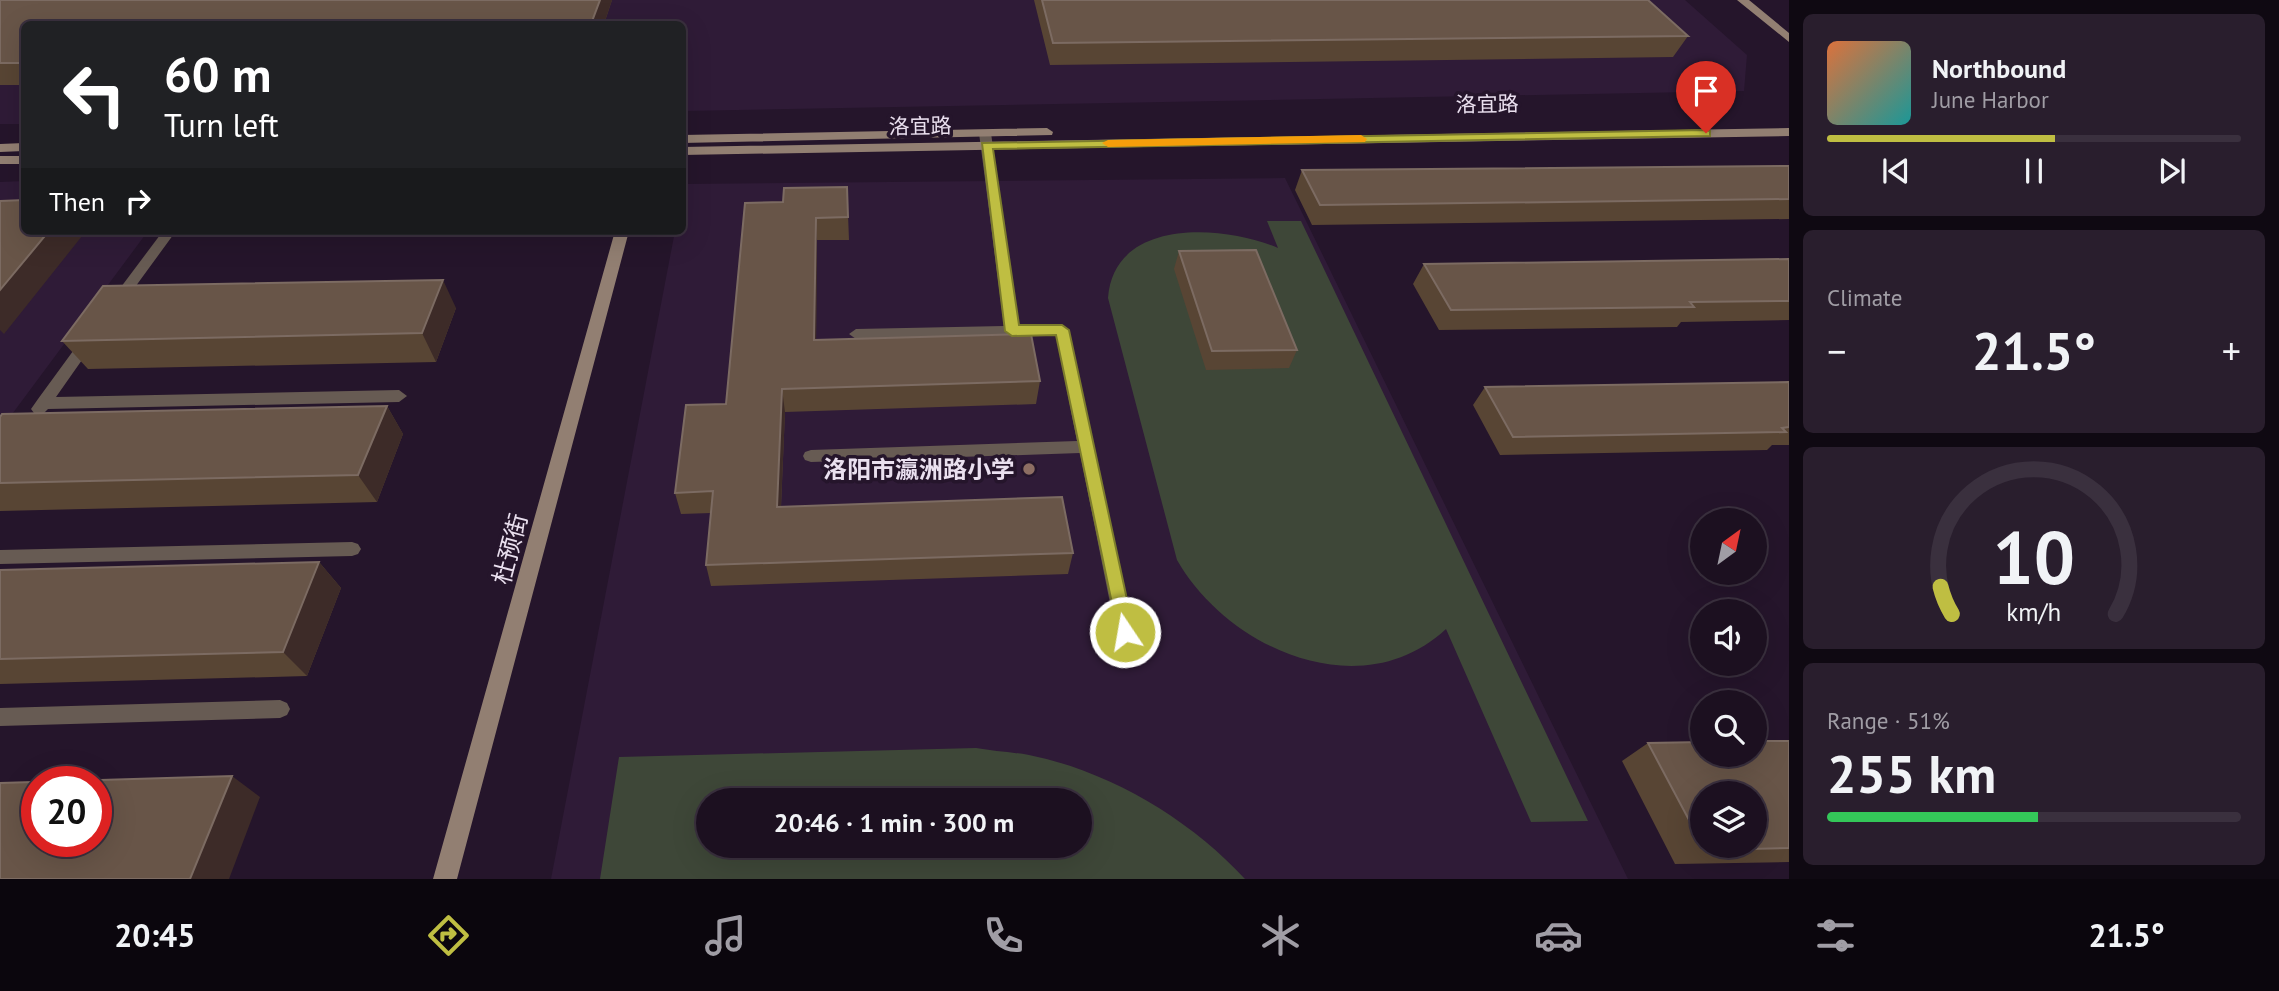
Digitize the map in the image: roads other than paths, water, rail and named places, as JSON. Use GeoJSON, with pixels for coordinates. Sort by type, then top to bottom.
{"type":"FeatureCollection","features":[{"type":"Feature","properties":{"kind":"street"},"geometry":{"type":"LineString","coordinates":[[1742,0],[1789,39]]}},
{"type":"Feature","properties":{"kind":"street","name":"洛宜路"},"geometry":{"type":"LineString","coordinates":[[686,151],[986,139],[1789,120]]}},
{"type":"Feature","properties":{"kind":"street","name":"洛宜路"},"geometry":{"type":"LineString","coordinates":[[686,139],[1789,132]]}},
{"type":"Feature","properties":{"kind":"street"},"geometry":{"type":"LineString","coordinates":[[0,148],[21,147]]}},
{"type":"Feature","properties":{"kind":"street"},"geometry":{"type":"LineString","coordinates":[[0,160],[21,160]]}},
{"type":"Feature","properties":{"kind":"street","name":"杜预街"},"geometry":{"type":"LineString","coordinates":[[445,879],[621,235]]}},
{"type":"Feature","properties":{"kind":"lane"},"geometry":{"type":"LineString","coordinates":[[986,139],[1012,331]]}},
{"type":"Feature","properties":{"kind":"lane"},"geometry":{"type":"LineString","coordinates":[[29,423],[104,319],[132,291],[167,235]]}},
{"type":"Feature","properties":{"kind":"lane"},"geometry":{"type":"LineString","coordinates":[[856,334],[1062,330],[1130,658]]}},
{"type":"Feature","properties":{"kind":"lane"},"geometry":{"type":"LineString","coordinates":[[43,403],[399,396]]}},
{"type":"Feature","properties":{"kind":"lane"},"geometry":{"type":"LineString","coordinates":[[811,456],[1086,447]]}},
{"type":"Feature","properties":{"kind":"lane"},"geometry":{"type":"LineString","coordinates":[[0,557],[352,549]]}},
{"type":"Feature","properties":{"kind":"lane"},"geometry":{"type":"LineString","coordinates":[[0,717],[280,709]]}},
{"type":"Feature","properties":{"kind":"place","name":"洛阳市瀛洲路小学"},"geometry":{"type":"Point","coordinates":[1029,469]}}]}
